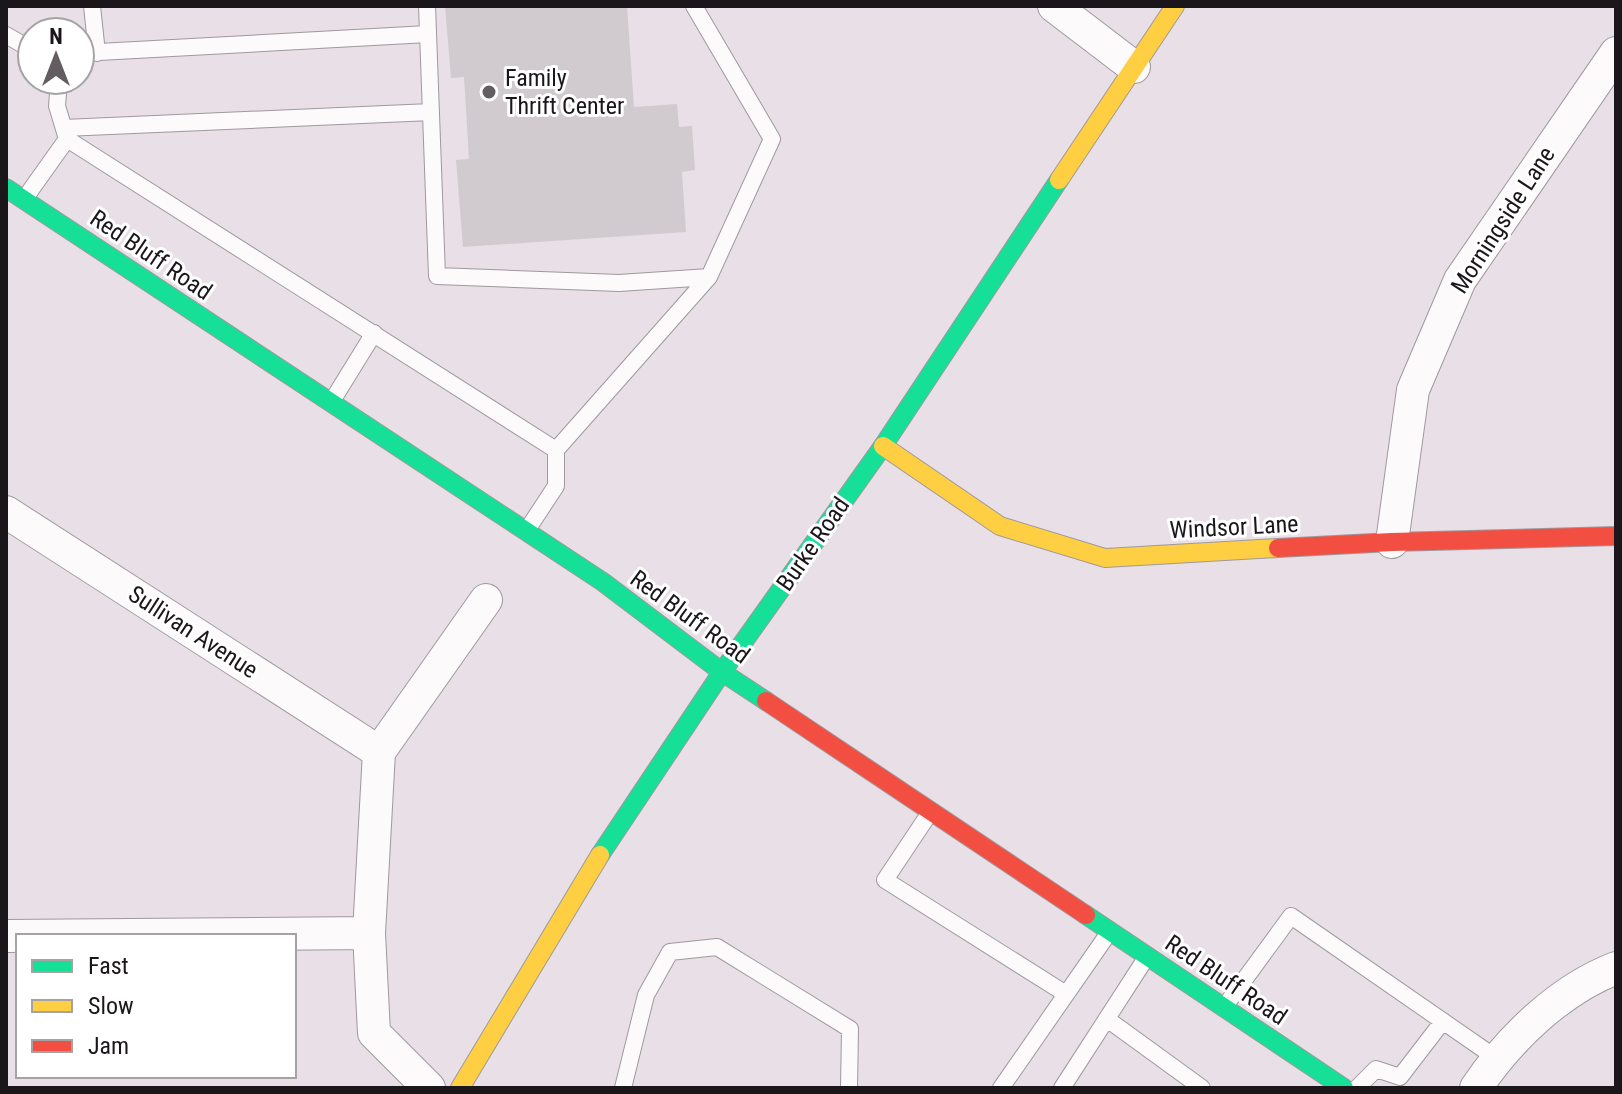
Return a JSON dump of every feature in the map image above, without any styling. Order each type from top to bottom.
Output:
[{"type":"main road","name":"Burke Road","points":[[460,1088],[584,879],[722,672],[883,446],[1175,6]]},
{"type":"main road","name":"Red Bluff Road","points":[[6,188],[603,582],[722,672],[1344,1088]]},
{"type":"main road","name":"Windsor Lane","points":[[883,446],[1000,526],[1105,558],[1392,542],[1616,536]]},
{"type":"street","points":[[1054,6],[1134,67]]},
{"type":"street","name":"Morningside Lane","points":[[1392,542],[1413,390],[1460,280],[1616,53]]},
{"type":"street","name":"Sullivan Avenue","points":[[6,512],[379,752]]},
{"type":"street","points":[[429,1088],[374,1033],[369,933],[379,752],[486,600]]},
{"type":"street","points":[[248,934],[369,933]]},
{"type":"street","points":[[1476,1088],[1496,1058],[1549,1008],[1616,968]]},
{"type":"lane","points":[[427,6],[437,276],[619,283],[709,277]]},
{"type":"lane","points":[[526,532],[556,486],[556,450],[709,277],[772,139],[694,6]]},
{"type":"lane","points":[[96,53],[428,34]]},
{"type":"lane","points":[[58,96],[57,106],[65,133],[556,450]]},
{"type":"lane","points":[[65,133],[431,112]]},
{"type":"lane","points":[[24,199],[65,133]]},
{"type":"lane","points":[[331,403],[374,333]]},
{"type":"lane","points":[[931,812],[885,880],[1066,994]]},
{"type":"lane","points":[[1224,1007],[1291,916],[1496,1058]]},
{"type":"lane","points":[[1001,1088],[1109,933]]},
{"type":"lane","points":[[623,1088],[646,995],[670,952],[717,947],[850,1029],[849,1088]]},
{"type":"lane","points":[[1062,1088],[1147,956]]},
{"type":"lane","points":[[1107,1019],[1202,1088]]},
{"type":"lane","points":[[1357,1088],[1376,1069],[1400,1077],[1443,1021]]},
{"type":"building","points":[[445,6],[627,6],[634,107],[677,104],[679,127],[692,126],[695,170],[682,172],[686,232],[463,247],[456,160],[469,159],[464,77],[451,78]]},
{"type":"traffic: fast","points":[[600,855],[722,672],[883,446],[1059,180]]},
{"type":"traffic: fast","points":[[6,188],[603,582],[722,672],[766,701]]},
{"type":"traffic: fast","points":[[1086,915],[1344,1088]]},
{"type":"traffic: slow","points":[[1059,180],[1175,6]]},
{"type":"traffic: slow","points":[[883,446],[1000,526],[1105,558],[1278,548]]},
{"type":"traffic: slow","points":[[460,1088],[600,855]]},
{"type":"traffic: jam","points":[[1278,548],[1616,536]]},
{"type":"traffic: jam","points":[[766,701],[1086,915]]},
{"type":"place","name":"Family Thrift Center","points":[[489,92]]}]
